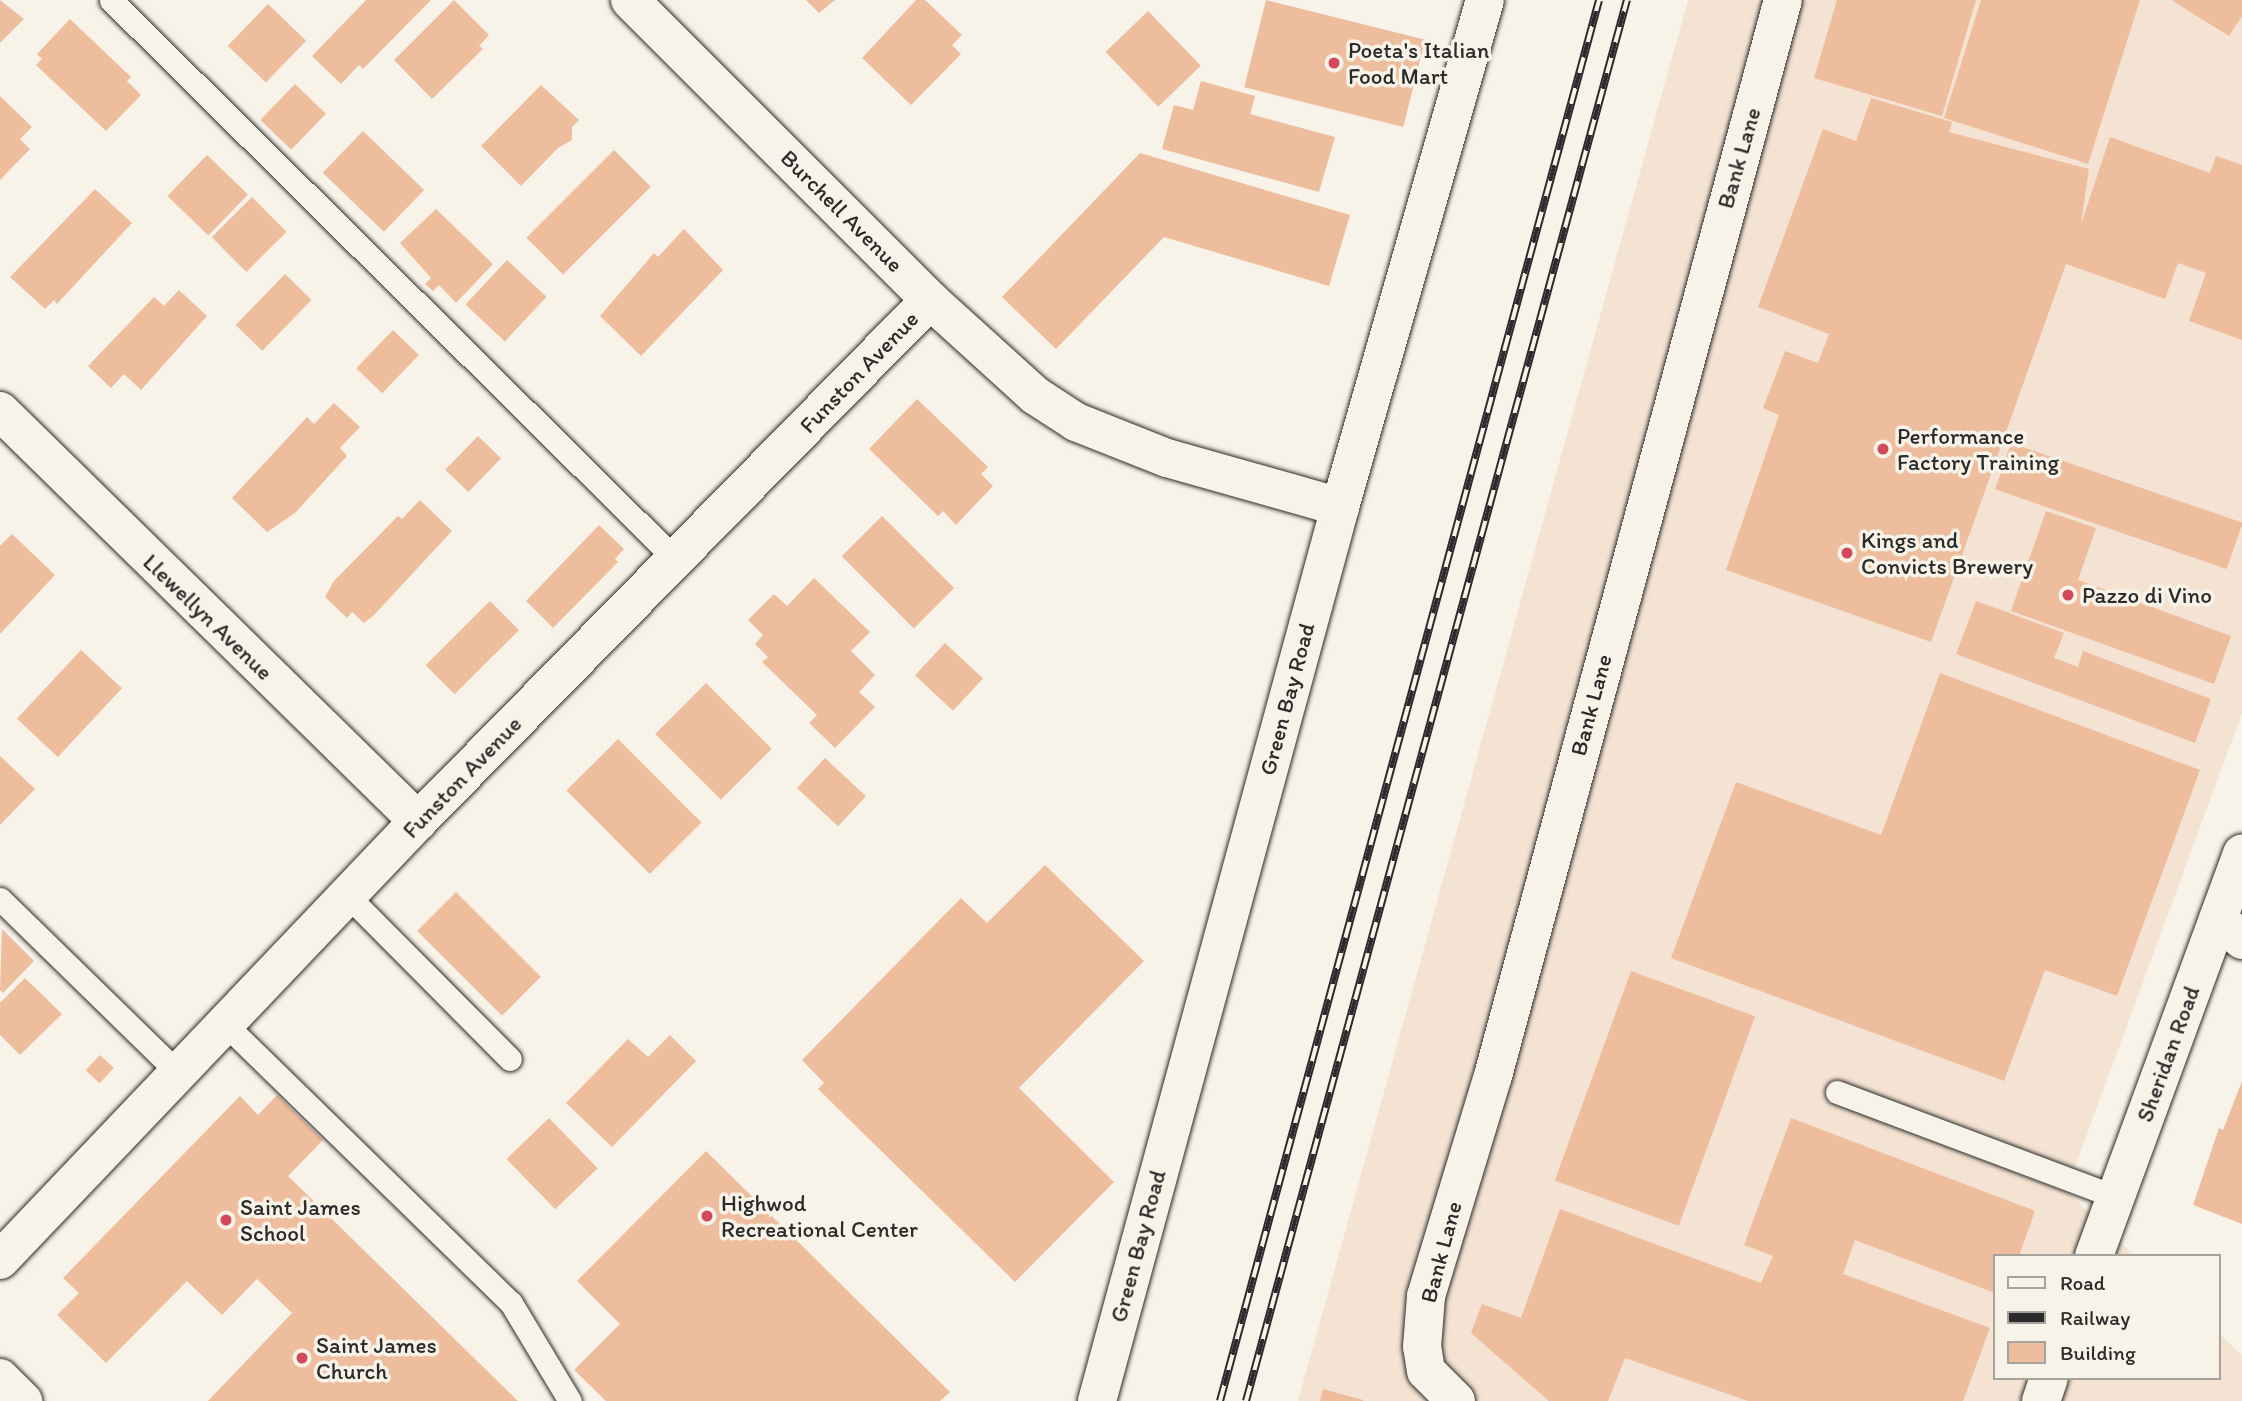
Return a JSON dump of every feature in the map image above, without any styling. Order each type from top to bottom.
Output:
[{"type":"street","name":"Burchell Avenue","points":[[629,0],[930,300],[1036,396],[1076,422],[1167,458],[1340,507]]},
{"type":"street","name":"Green Bay Road","points":[[1097,1401],[1340,507],[1485,0]]},
{"type":"street","name":"Bank Lane","points":[[1456,1401],[1426,1371],[1422,1347],[1426,1296],[1493,1076],[1783,0]]},
{"type":"street","name":"Funston Avenue","points":[[0,1260],[418,821],[930,300]]},
{"type":"street","name":"Llewellyn Avenue","points":[[0,411],[418,821]]},
{"type":"street","name":"Sheridan Road","points":[[2095,1254],[2116,1197],[2230,930],[2242,853]]},
{"type":"street","points":[[0,1378],[23,1401]]},
{"type":"street","points":[[2041,1401],[2048,1380]]},
{"type":"lane","points":[[111,0],[675,559]]},
{"type":"lane","points":[[347,895],[510,1059]]},
{"type":"lane","points":[[0,899],[178,1073]]},
{"type":"lane","points":[[225,1024],[511,1303],[570,1401]]},
{"type":"lane","points":[[1837,1093],[2116,1197]]},
{"type":"shaded area","points":[[1688,0],[2242,0],[2242,713],[2066,1191],[2133,1254],[1994,1254],[1994,1380],[2221,1380],[2221,1336],[2242,1355],[2242,1401],[1298,1401]]},
{"type":"building","points":[[0,0],[24,19],[0,43]]},
{"type":"building","points":[[366,0],[431,0],[363,69],[359,65],[341,84],[312,56]]},
{"type":"building","points":[[454,0],[489,35],[479,46],[483,49],[432,99],[394,60]]},
{"type":"building","points":[[806,0],[835,0],[819,13]]},
{"type":"building","points":[[916,0],[925,0],[962,35],[952,45],[961,54],[911,105],[862,58]]},
{"type":"building","name":"Poeta's Italian Food Mart","points":[[1266,0],[1425,40],[1403,127],[1244,87]]},
{"type":"building","points":[[1837,0],[1976,0],[1942,116],[1814,78]]},
{"type":"building","points":[[1981,0],[2140,0],[2088,164],[1944,118]]},
{"type":"building","points":[[2171,0],[2242,0],[2242,16],[2229,36]]},
{"type":"building","points":[[268,4],[306,41],[266,83],[228,46]]},
{"type":"building","points":[[1148,11],[1201,66],[1158,107],[1106,52]]},
{"type":"building","points":[[70,19],[131,77],[127,81],[141,95],[106,131],[36,65],[42,59],[37,54]]},
{"type":"building","points":[[1201,81],[1255,96],[1250,114],[1335,137],[1319,192],[1162,149],[1174,105],[1193,110]]},
{"type":"building","points":[[295,84],[326,114],[291,150],[260,120]]},
{"type":"building","points":[[541,85],[579,120],[572,127],[572,140],[558,148],[521,186],[481,146]]},
{"type":"building","points":[[0,96],[32,127],[20,139],[30,149],[0,180]]},
{"type":"building","points":[[1871,98],[1952,122],[1949,132],[2089,169],[2081,224],[2110,137],[2210,173],[2216,156],[2242,165],[2242,340],[2189,321],[2206,273],[2178,263],[2165,299],[2066,264],[1931,642],[1726,570],[1779,415],[1763,408],[1785,351],[1818,363],[1829,334],[1758,307],[1823,129],[1856,141]]},
{"type":"building","points":[[363,131],[424,190],[384,232],[323,173]]},
{"type":"building","points":[[614,150],[651,187],[563,274],[526,238]]},
{"type":"building","points":[[1140,153],[1350,215],[1329,286],[1164,237],[1056,349],[1002,297]]},
{"type":"building","points":[[207,155],[248,195],[208,236],[167,196]]},
{"type":"building","points":[[95,189],[132,223],[57,304],[54,300],[45,309],[10,277]]},
{"type":"building","points":[[252,197],[287,232],[246,272],[212,237]]},
{"type":"building","points":[[436,209],[493,264],[456,303],[439,285],[433,291],[425,284],[431,278],[400,243]]},
{"type":"building","points":[[684,229],[723,270],[641,356],[600,316],[654,253],[658,257]]},
{"type":"building","points":[[507,260],[546,297],[505,341],[465,305]]},
{"type":"building","points":[[285,274],[312,300],[262,351],[236,325]]},
{"type":"building","points":[[179,290],[207,316],[141,390],[124,374],[111,388],[88,366],[154,297],[164,306]]},
{"type":"building","points":[[393,330],[419,355],[382,393],[356,368]]},
{"type":"building","points":[[917,399],[988,467],[981,474],[993,486],[956,525],[943,511],[938,516],[869,449]]},
{"type":"building","points":[[334,403],[360,427],[340,448],[347,456],[295,513],[267,532],[232,498],[307,417],[314,424]]},
{"type":"building","points":[[478,436],[501,458],[468,492],[445,470]]},
{"type":"building","points":[[2011,443],[2242,523],[2227,569],[1995,489]]},
{"type":"building","points":[[420,500],[452,531],[374,615],[364,623],[352,612],[347,618],[325,597],[334,581],[398,516],[402,519]]},
{"type":"building","name":"Pazzo di Vino","points":[[2046,511],[2096,528],[2078,580],[2231,636],[2214,684],[2011,611]]},
{"type":"building","points":[[882,516],[954,588],[914,628],[842,556]]},
{"type":"building","points":[[599,525],[624,549],[615,559],[618,562],[553,628],[526,601]]},
{"type":"building","points":[[12,534],[55,575],[0,634],[0,546]]},
{"type":"building","points":[[814,578],[870,632],[851,651],[875,675],[859,692],[875,707],[835,748],[809,723],[817,715],[762,662],[768,657],[755,644],[763,635],[748,620],[774,594],[787,606]]},
{"type":"building","points":[[490,601],[519,630],[455,694],[426,665]]},
{"type":"building","points":[[1976,601],[2064,633],[2054,658],[2078,667],[2083,651],[2211,699],[2195,743],[1956,654]]},
{"type":"building","points":[[945,643],[983,678],[953,711],[915,675]]},
{"type":"building","points":[[81,650],[122,688],[58,757],[17,719]]},
{"type":"building","points":[[1940,673],[2200,770],[2117,996],[2045,970],[2004,1081],[1671,958],[1736,782],[1881,835]]},
{"type":"building","points":[[706,683],[772,749],[721,800],[655,734]]},
{"type":"building","points":[[618,739],[701,822],[650,874],[566,791]]},
{"type":"building","points":[[0,756],[35,789],[0,825]]},
{"type":"building","points":[[825,758],[866,796],[838,826],[797,788]]},
{"type":"building","points":[[1045,865],[1144,961],[1019,1088],[1114,1182],[1015,1282],[818,1089],[824,1083],[802,1060],[961,898],[987,923]]},
{"type":"building","points":[[456,892],[541,977],[502,1016],[417,931]]},
{"type":"building","points":[[2,929],[34,961],[3,993],[0,990]]},
{"type":"building","points":[[1631,971],[1755,1016],[1679,1226],[1555,1181]]},
{"type":"building","points":[[25,978],[62,1014],[20,1055],[0,1035],[0,1003]]},
{"type":"building","points":[[670,1035],[696,1061],[612,1147],[566,1103],[628,1039],[648,1057]]},
{"type":"building","points":[[100,1055],[114,1068],[100,1083],[86,1070]]},
{"type":"building","points":[[2242,1081],[2242,1224],[2193,1205],[2219,1128],[2223,1130]]},
{"type":"building","name":"Saint James School","points":[[277,1095],[323,1140],[288,1176],[518,1401],[208,1401],[292,1313],[257,1279],[222,1315],[187,1281],[106,1363],[57,1315],[79,1293],[63,1278],[240,1096],[258,1115]]},
{"type":"building","points":[[549,1118],[598,1168],[555,1209],[507,1159]]},
{"type":"building","points":[[1791,1118],[2035,1211],[2020,1254],[1994,1254],[1994,1293],[1855,1240],[1843,1274],[1990,1328],[1963,1401],[1748,1401],[1625,1358],[1608,1401],[1549,1401],[1471,1333],[1482,1304],[1521,1318],[1560,1209],[1761,1283],[1773,1256],[1744,1245]]},
{"type":"building","name":"Highwod Recreational Center","points":[[706,1151],[950,1392],[940,1401],[606,1401],[574,1370],[620,1324],[577,1281]]},
{"type":"building","points":[[1323,1389],[1363,1400],[1363,1401],[1320,1401]]},
{"type":"railway","points":[[1220,1401],[1599,0]]},
{"type":"railway","points":[[1246,1401],[1627,0]]},
{"type":"place","name":"Poeta's Italian Food Mart","points":[[1334,63]]},
{"type":"place","name":"Performance Factory Training","points":[[1883,449]]},
{"type":"place","name":"Kings and Convicts Brewery","points":[[1847,553]]},
{"type":"place","name":"Pazzo di Vino","points":[[2068,595]]},
{"type":"place","name":"Highwod Recreational Center","points":[[707,1216]]},
{"type":"place","name":"Saint James School","points":[[226,1220]]},
{"type":"place","name":"Saint James Church","points":[[302,1358]]}]
